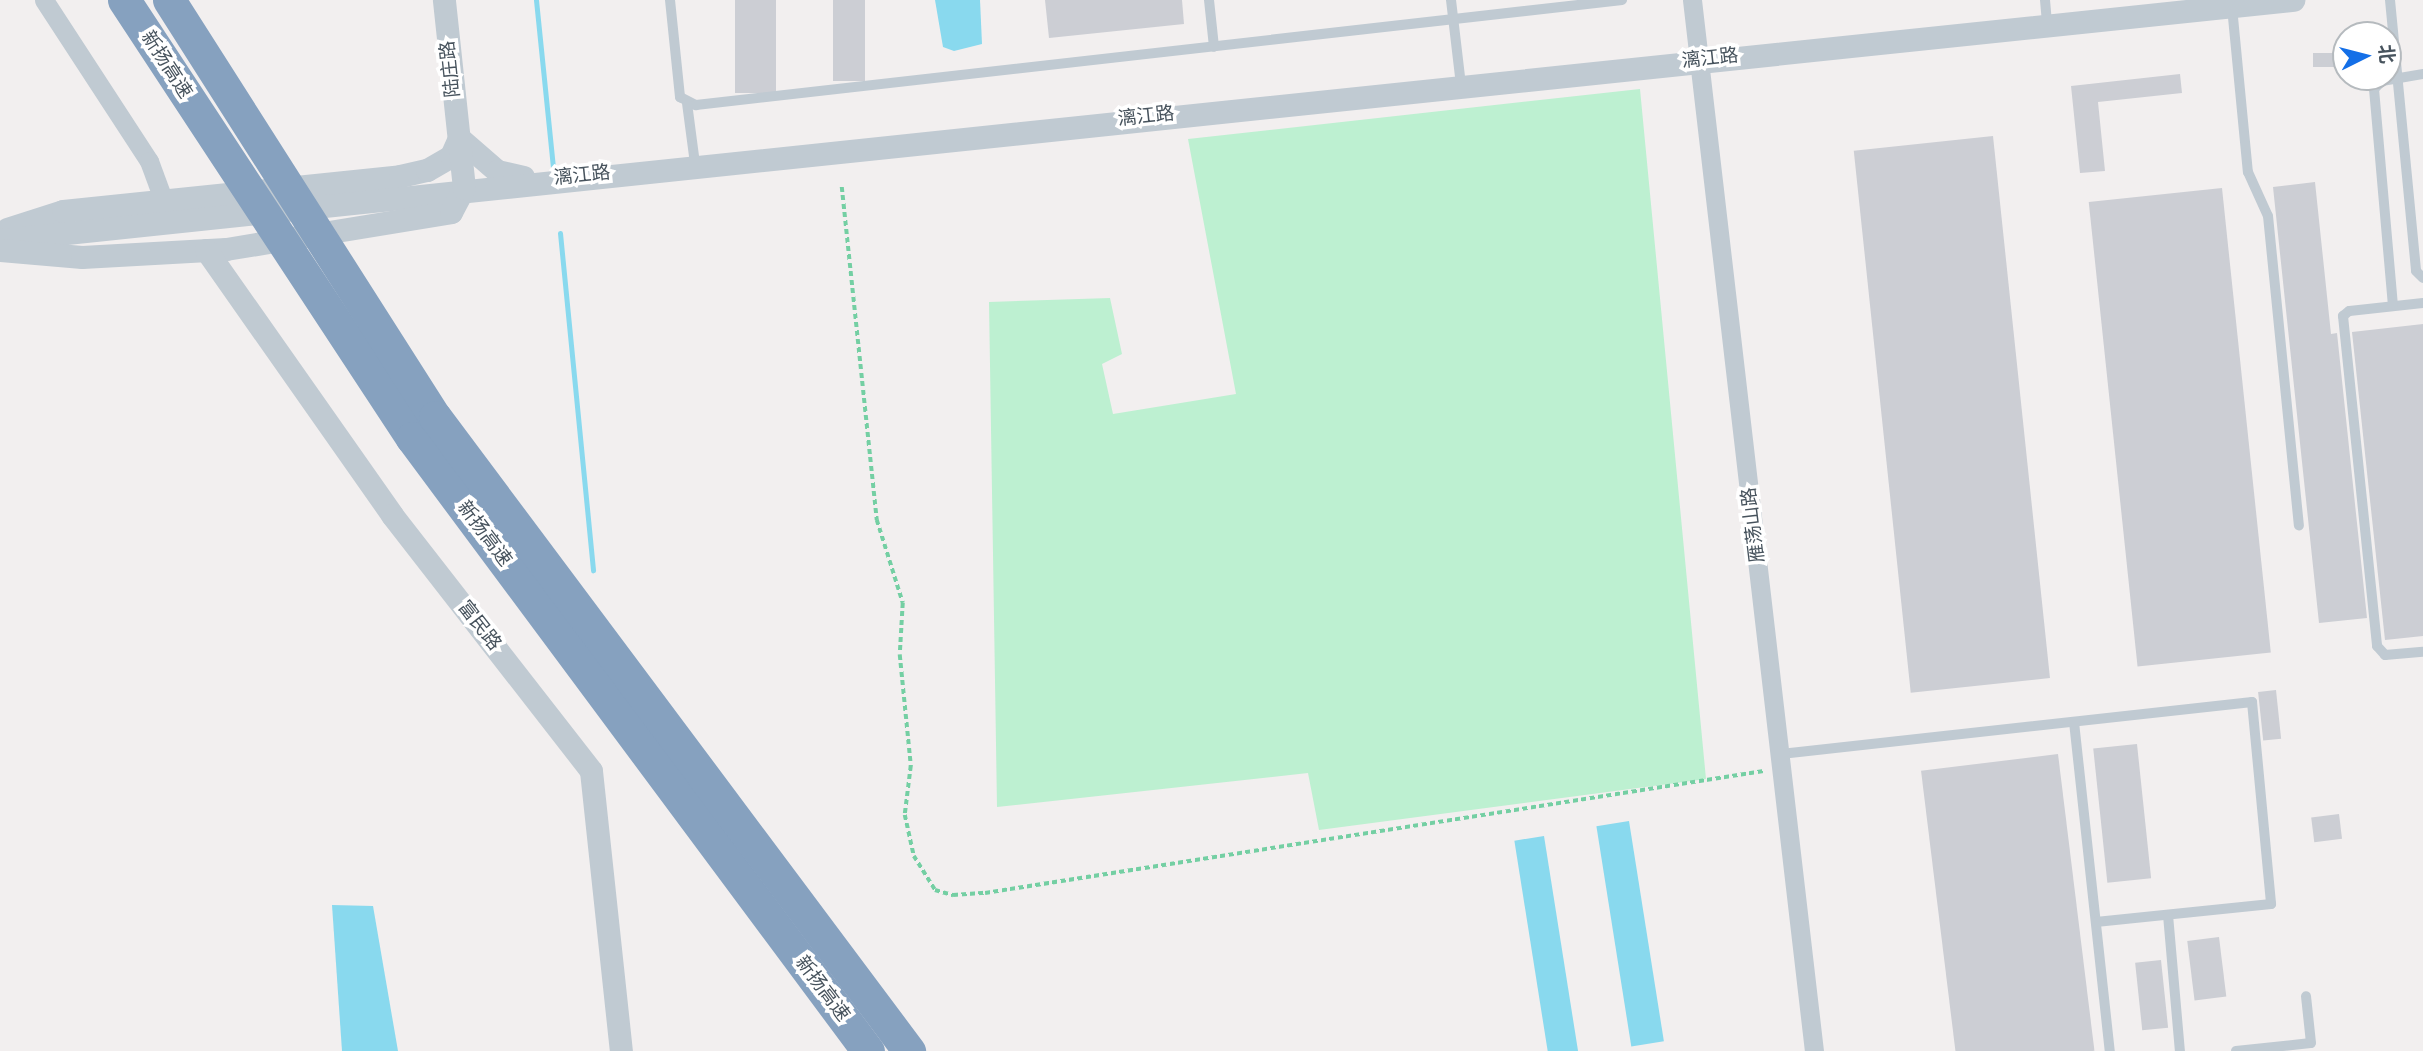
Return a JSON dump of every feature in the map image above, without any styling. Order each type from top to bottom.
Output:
[{"type":"highway","name":"新扬高速","points":[[124,0],[424,428],[868,1051]]},
{"type":"highway","name":"新扬高速","points":[[169,0],[424,428],[909,1051]]},
{"type":"street","points":[[44,0],[149,161],[163,199]]},
{"type":"street","name":"陆庄路","points":[[444,0],[464,188]]},
{"type":"street","name":"雁荡山路","points":[[1692,0],[1814,1051]]},
{"type":"street","name":"漓江路","points":[[0,240],[464,188],[2293,0]]},
{"type":"street","points":[[0,231],[63,211],[400,176],[428,170],[451,156],[459,138],[496,171],[536,181]]},
{"type":"street","points":[[0,250],[82,257],[206,250],[451,212],[464,188]]},
{"type":"street","name":"富民路","points":[[206,250],[392,515],[591,771],[621,1051]]},
{"type":"lane","points":[[670,0],[680,97],[687,103],[695,164]]},
{"type":"lane","points":[[1209,0],[1214,47]]},
{"type":"lane","points":[[1451,0],[1461,85]]},
{"type":"lane","points":[[687,103],[1622,0]]},
{"type":"lane","points":[[2045,0],[2048,25]]},
{"type":"lane","points":[[2390,0],[2392,21]]},
{"type":"lane","points":[[2232,6],[2248,172],[2268,216],[2299,525]]},
{"type":"lane","points":[[2402,76],[2423,74]]},
{"type":"lane","points":[[2374,91],[2372,104],[2393,306]]},
{"type":"lane","points":[[2398,91],[2416,271],[2423,278]]},
{"type":"lane","points":[[2423,303],[2343,316],[2377,646],[2385,655],[2423,652]]},
{"type":"lane","points":[[1782,761],[2074,722],[2252,702],[2271,904],[2096,922]]},
{"type":"lane","points":[[2074,722],[2110,1051]]},
{"type":"lane","points":[[2168,915],[2180,1051]]},
{"type":"lane","points":[[2236,1051],[2311,1043],[2306,996]]},
{"type":"path","points":[[842,187],[877,520],[903,603],[900,655],[911,766],[905,815],[914,856],[934,890],[953,895],[985,893],[1782,761]]},
{"type":"green space","points":[[1640,89],[1706,779],[1319,830],[1308,773],[997,807],[989,302],[1110,298],[1122,354],[1102,364],[1113,414],[1236,394],[1188,139]]},
{"type":"water","points":[[935,0],[980,0],[982,44],[954,51],[943,47]]},
{"type":"water","points":[[1629,821],[1664,1041],[1631,1046],[1596,826]]},
{"type":"water","points":[[1544,836],[1578,1051],[1548,1051],[1514,841]]},
{"type":"water","points":[[332,905],[373,906],[398,1051],[342,1051]]},
{"type":"building","points":[[735,0],[776,0],[776,93],[735,93]]},
{"type":"building","points":[[833,0],[865,0],[865,81],[833,81]]},
{"type":"building","points":[[1045,0],[1182,0],[1184,24],[1049,38]]},
{"type":"building","points":[[2313,53],[2332,53],[2332,67],[2313,67]]},
{"type":"building","points":[[2180,74],[2182,93],[2098,102],[2105,171],[2080,173],[2071,86]]},
{"type":"building","points":[[1993,136],[2050,678],[1911,693],[1854,151]]},
{"type":"building","points":[[2315,182],[2331,334],[2337,333],[2367,618],[2319,623],[2273,187]]},
{"type":"building","points":[[2222,188],[2271,652],[2138,666],[2089,202]]},
{"type":"building","points":[[2423,324],[2423,636],[2385,640],[2352,332]]},
{"type":"building","points":[[2276,690],[2281,739],[2263,741],[2258,692]]},
{"type":"building","points":[[2137,744],[2151,878],[2107,883],[2093,749]]},
{"type":"building","points":[[2058,754],[2094,1051],[1955,1051],[1921,771]]},
{"type":"building","points":[[2339,814],[2342,839],[2314,842],[2311,817]]},
{"type":"building","points":[[2219,937],[2226,997],[2195,1000],[2187,941]]},
{"type":"building","points":[[2161,960],[2168,1028],[2142,1030],[2135,963]]},
{"type":"waterway","points":[[536,0],[553,166]]},
{"type":"waterway","points":[[560,233],[593,570]]}]
